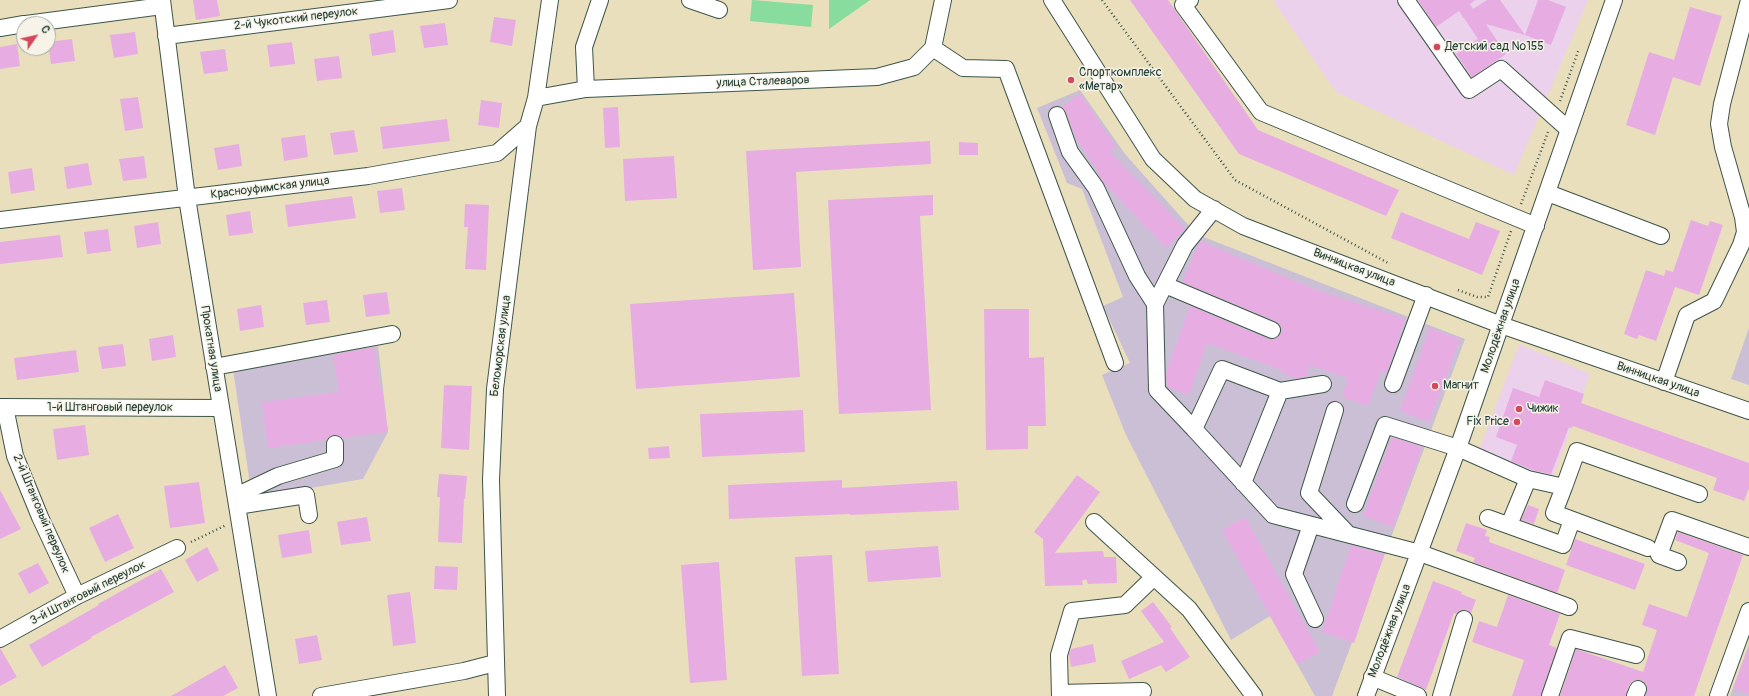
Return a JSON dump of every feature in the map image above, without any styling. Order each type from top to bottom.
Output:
[{"type":"street","name":"2-й Чукотский переулок","points":[[166,36],[449,0]]},
{"type":"street","name":"Беломорская улица","points":[[497,696],[491,480],[495,389],[528,126],[536,98],[550,0]]},
{"type":"street","points":[[586,89],[584,47],[600,0]]},
{"type":"street","points":[[690,0],[719,10]]},
{"type":"street","points":[[944,0],[933,48],[963,68],[1006,69],[1115,363]]},
{"type":"street","name":"Винницкая улица","points":[[1052,0],[1153,160],[1195,199],[1243,226],[1501,325],[1749,411]]},
{"type":"street","points":[[1190,0],[1183,5],[1261,112],[1536,226]]},
{"type":"street","points":[[1406,0],[1469,90],[1501,69],[1569,130]]},
{"type":"street","name":"Молодёжная улица","points":[[1366,696],[1458,448],[1614,0]]},
{"type":"street","points":[[1664,382],[1687,315],[1714,301],[1741,245],[1745,232],[1743,217],[1723,147],[1719,124],[1722,104],[1749,0]]},
{"type":"street","name":"Прокатная улица","points":[[162,3],[188,198],[268,696]]},
{"type":"street","points":[[56,19],[162,3]]},
{"type":"street","points":[[0,28],[16,25]]},
{"type":"street","name":"улица Сталеваров","points":[[536,98],[586,89],[877,77],[914,67],[933,48]]},
{"type":"street","points":[[1057,115],[1070,152],[1096,188],[1137,276],[1155,304]]},
{"type":"street","name":"Красноуфимская улица","points":[[0,220],[368,176],[497,153],[528,126]]},
{"type":"street","points":[[1548,193],[1661,236]]},
{"type":"street","points":[[1214,209],[1185,245],[1155,304],[1157,390],[1272,514],[1420,553],[1569,607]]},
{"type":"street","points":[[1165,285],[1272,330]]},
{"type":"street","points":[[1393,384],[1426,295]]},
{"type":"street","points":[[214,367],[392,334]]},
{"type":"street","points":[[1194,430],[1222,369],[1280,391],[1323,384]]},
{"type":"street","points":[[1243,483],[1280,391]]},
{"type":"street","name":"1-й Штанговый переулок","points":[[2,407],[221,408]]},
{"type":"street","name":"2-й Штанговый переулок","points":[[2,407],[15,456],[40,517],[77,596]]},
{"type":"street","points":[[1335,410],[1309,493],[1348,534]]},
{"type":"street","points":[[1355,504],[1385,425],[1458,448],[1528,478],[1564,487]]},
{"type":"street","points":[[237,507],[278,476],[335,459],[335,444]]},
{"type":"street","points":[[1648,548],[1554,513],[1577,451],[1699,494]]},
{"type":"street","points":[[1509,525],[1528,478]]},
{"type":"street","points":[[237,507],[306,495],[309,515]]},
{"type":"street","points":[[1488,518],[1563,545],[1572,520]]},
{"type":"street","points":[[1678,562],[1659,555],[1672,520],[1749,547]]},
{"type":"street","points":[[1094,522],[1189,609],[1254,696]]},
{"type":"street","points":[[1311,525],[1294,574],[1315,619]]},
{"type":"street","name":"3-й Штанговый переулок","points":[[0,639],[77,596],[178,548]]},
{"type":"street","points":[[1143,691],[1060,695],[1059,655],[1072,611],[1125,606],[1154,577]]},
{"type":"street","points":[[1718,696],[1749,611]]},
{"type":"street","points":[[1441,696],[1464,619]]},
{"type":"street","points":[[1550,696],[1570,638],[1636,655]]},
{"type":"street","points":[[321,696],[464,671],[495,663]]},
{"type":"street","points":[[1372,677],[1418,696]]},
{"type":"path","points":[[1102,0],[1235,180]]},
{"type":"path","points":[[178,548],[237,507]]},
{"type":"shaded area","name":"Детский сад №155","points":[[1276,0],[1588,0],[1514,175],[1336,92],[1274,2]]},
{"type":"shaded area","points":[[1080,90],[1125,154],[1190,227],[1201,236],[1465,339],[1332,696],[1315,696],[1270,616],[1231,640],[1126,435],[1102,375],[1130,363],[1103,306],[1123,297],[1082,189],[1067,183],[1037,108]]},
{"type":"shaded area","points":[[1749,328],[1749,385],[1731,379]]},
{"type":"shaded area","points":[[1519,344],[1590,374],[1552,480],[1478,453]]},
{"type":"shaded area","points":[[378,346],[388,432],[363,479],[252,498],[233,369]]},
{"type":"shaded area","points":[[1749,644],[1749,696],[1730,696],[1744,658]]},
{"type":"green space","points":[[752,0],[813,5],[811,27],[750,21]]},
{"type":"green space","points":[[829,0],[870,0],[829,29]]},
{"type":"building","points":[[193,0],[217,0],[220,16],[196,20]]},
{"type":"building","points":[[1130,0],[1168,0],[1258,130],[1399,190],[1386,216],[1239,154]]},
{"type":"building","points":[[1418,0],[1475,0],[1470,4],[1473,9],[1487,0],[1500,0],[1525,35],[1486,24],[1506,54],[1472,77],[1456,54],[1478,39],[1464,18],[1461,18],[1463,17],[1459,11],[1436,27]]},
{"type":"building","points":[[1538,0],[1548,0],[1566,7],[1551,45],[1525,35]]},
{"type":"building","points":[[1690,7],[1722,16],[1700,86],[1673,77],[1655,135],[1626,125],[1649,52],[1674,60]]},
{"type":"building","points":[[494,17],[516,20],[512,46],[490,42]]},
{"type":"building","points":[[445,23],[448,45],[424,48],[420,26]]},
{"type":"building","points":[[393,30],[396,52],[372,56],[369,34]]},
{"type":"building","points":[[135,32],[138,54],[114,58],[110,35]]},
{"type":"building","points":[[72,39],[75,61],[51,64],[50,56],[56,56],[56,41]]},
{"type":"building","points":[[292,42],[295,64],[270,67],[267,45]]},
{"type":"building","points":[[16,44],[16,56],[19,56],[20,66],[0,69],[0,47]]},
{"type":"building","points":[[225,49],[228,71],[204,74],[200,52]]},
{"type":"building","points":[[339,56],[342,78],[317,81],[314,59]]},
{"type":"building","points":[[1080,94],[1116,147],[1110,152],[1185,229],[1166,248],[1105,184],[1076,139],[1066,112],[1062,107]]},
{"type":"building","points":[[138,97],[143,128],[125,131],[120,99]]},
{"type":"building","points":[[481,100],[502,103],[499,128],[478,125]]},
{"type":"building","points":[[618,107],[620,147],[605,148],[603,108]]},
{"type":"building","points":[[447,119],[450,141],[383,149],[380,127]]},
{"type":"building","points":[[354,130],[358,152],[334,155],[330,133]]},
{"type":"building","points":[[305,135],[308,157],[284,161],[281,138]]},
{"type":"building","points":[[930,141],[931,164],[796,172],[801,267],[753,270],[746,151]]},
{"type":"building","points":[[959,142],[978,143],[978,155],[959,155]]},
{"type":"building","points":[[239,144],[242,166],[218,170],[214,148]]},
{"type":"building","points":[[144,156],[147,178],[123,181],[119,159]]},
{"type":"building","points":[[674,156],[677,198],[625,201],[623,159]]},
{"type":"building","points":[[88,163],[92,185],[67,189],[64,167]]},
{"type":"building","points":[[32,168],[35,190],[11,194],[8,172]]},
{"type":"building","points":[[402,188],[405,210],[380,213],[377,191]]},
{"type":"building","points":[[933,195],[933,215],[920,216],[931,410],[839,414],[828,200]]},
{"type":"building","points":[[352,196],[356,218],[288,227],[285,205]]},
{"type":"building","points":[[465,204],[489,205],[486,270],[465,269],[468,227],[464,227]]},
{"type":"building","points":[[250,211],[253,233],[229,236],[226,215]]},
{"type":"building","points":[[1401,212],[1469,239],[1476,222],[1500,231],[1482,275],[1391,238]]},
{"type":"building","points":[[1691,220],[1708,226],[1710,221],[1723,225],[1699,295],[1675,287],[1656,341],[1639,335],[1637,339],[1624,334],[1646,270],[1664,276],[1666,270],[1673,272]]},
{"type":"building","points":[[158,222],[161,244],[137,248],[134,226]]},
{"type":"building","points":[[108,229],[111,251],[87,254],[84,232]]},
{"type":"building","points":[[60,235],[63,257],[0,264],[0,242]]},
{"type":"building","points":[[1200,241],[1319,291],[1405,319],[1387,373],[1381,371],[1368,406],[1342,397],[1348,378],[1310,365],[1305,377],[1297,379],[1281,372],[1282,370],[1207,343],[1189,395],[1167,387],[1166,373],[1190,306],[1268,339],[1277,338],[1281,333],[1280,325],[1276,321],[1182,282]]},
{"type":"building","points":[[387,292],[390,314],[366,317],[363,295]]},
{"type":"building","points":[[794,293],[800,377],[636,389],[630,304]]},
{"type":"building","points":[[327,300],[330,322],[306,325],[303,303]]},
{"type":"building","points":[[261,305],[264,327],[240,331],[237,309]]},
{"type":"building","points":[[984,309],[1029,309],[1029,358],[1044,357],[1046,426],[1028,426],[1028,449],[986,450]]},
{"type":"building","points":[[1430,328],[1460,339],[1429,422],[1400,411]]},
{"type":"building","points":[[173,335],[176,357],[152,361],[149,339]]},
{"type":"building","points":[[123,344],[126,366],[102,369],[98,347]]},
{"type":"building","points":[[374,347],[380,387],[382,386],[388,432],[342,438],[335,435],[330,436],[326,440],[268,448],[262,402],[339,392],[333,355]]},
{"type":"building","points":[[76,350],[79,372],[17,380],[14,358]]},
{"type":"building","points":[[1545,380],[1584,394],[1581,403],[1749,463],[1749,488],[1744,501],[1713,490],[1717,478],[1573,426],[1572,428],[1569,427],[1551,474],[1535,471],[1511,461],[1517,445],[1496,437],[1513,388],[1539,397]]},
{"type":"building","points":[[444,385],[472,386],[469,450],[441,448]]},
{"type":"building","points":[[803,410],[805,452],[702,457],[700,414]]},
{"type":"building","points":[[85,425],[89,455],[57,460],[53,429]]},
{"type":"building","points":[[1392,437],[1422,447],[1393,527],[1363,516]]},
{"type":"building","points":[[669,446],[670,458],[649,459],[648,448]]},
{"type":"building","points":[[439,474],[467,476],[464,499],[462,543],[438,542],[440,497],[437,497]]},
{"type":"building","points":[[1077,475],[1100,492],[1055,553],[1103,551],[1104,557],[1116,557],[1117,583],[1088,584],[1086,579],[1082,581],[1083,585],[1045,586],[1043,539],[1034,532]]},
{"type":"building","points":[[842,480],[842,488],[957,481],[959,510],[729,519],[728,485]]},
{"type":"building","points":[[199,482],[205,523],[170,528],[164,486]]},
{"type":"building","points":[[0,490],[21,529],[0,539]]},
{"type":"building","points":[[1528,505],[1539,509],[1534,524],[1521,520]]},
{"type":"building","points":[[118,514],[134,548],[105,562],[89,528]]},
{"type":"building","points":[[367,517],[371,541],[341,545],[337,522]]},
{"type":"building","points":[[1245,517],[1320,652],[1297,664],[1222,530]]},
{"type":"building","points":[[1466,523],[1487,530],[1485,536],[1490,537],[1489,542],[1565,570],[1557,593],[1473,562],[1475,558],[1456,551]]},
{"type":"building","points":[[309,530],[312,553],[282,558],[278,535]]},
{"type":"building","points":[[1678,532],[1743,555],[1694,696],[1645,696],[1647,688],[1646,684],[1642,680],[1637,680],[1633,681],[1629,685],[1626,696],[1560,696],[1576,649],[1643,672],[1657,630],[1642,625],[1649,604],[1687,617],[1709,553],[1675,540]]},
{"type":"building","points":[[1575,539],[1645,564],[1635,590],[1566,565]]},
{"type":"building","points":[[1351,545],[1384,555],[1354,643],[1322,632]]},
{"type":"building","points":[[938,546],[941,577],[868,582],[865,551]]},
{"type":"building","points":[[207,547],[219,570],[197,582],[185,560]]},
{"type":"building","points":[[832,555],[839,674],[802,676],[795,557]]},
{"type":"building","points":[[719,562],[727,680],[690,683],[681,565]]},
{"type":"building","points":[[38,563],[49,583],[29,594],[18,573]]},
{"type":"building","points":[[435,566],[458,567],[457,590],[434,589]]},
{"type":"building","points":[[161,569],[174,592],[91,637],[92,638],[42,667],[29,645]]},
{"type":"building","points":[[1433,581],[1462,592],[1461,594],[1476,600],[1471,613],[1466,610],[1461,610],[1456,614],[1454,613],[1426,690],[1397,677]]},
{"type":"building","points":[[410,592],[416,643],[393,646],[387,595]]},
{"type":"building","points":[[1508,595],[1560,614],[1549,645],[1557,648],[1541,696],[1512,696],[1524,660],[1472,642],[1479,621],[1497,627]]},
{"type":"building","points":[[1153,602],[1172,627],[1170,628],[1190,657],[1166,672],[1161,665],[1129,679],[1121,661],[1164,642],[1141,611]]},
{"type":"building","points":[[317,635],[322,660],[299,664],[295,639]]},
{"type":"building","points":[[1093,644],[1096,662],[1071,667],[1069,654],[1071,649]]},
{"type":"building","points":[[0,648],[17,677],[0,686]]},
{"type":"building","points":[[1749,648],[1749,694],[1733,688]]},
{"type":"building","points":[[225,665],[238,688],[223,696],[171,696]]},
{"type":"place","name":"Детский сад №155","points":[[1437,47]]},
{"type":"place","name":"Спорткомплекс «Метар»","points":[[1071,80]]},
{"type":"place","name":"Магнит","points":[[1435,386]]},
{"type":"place","name":"Чижик","points":[[1519,409]]},
{"type":"place","name":"Fix Price","points":[[1517,422]]}]
